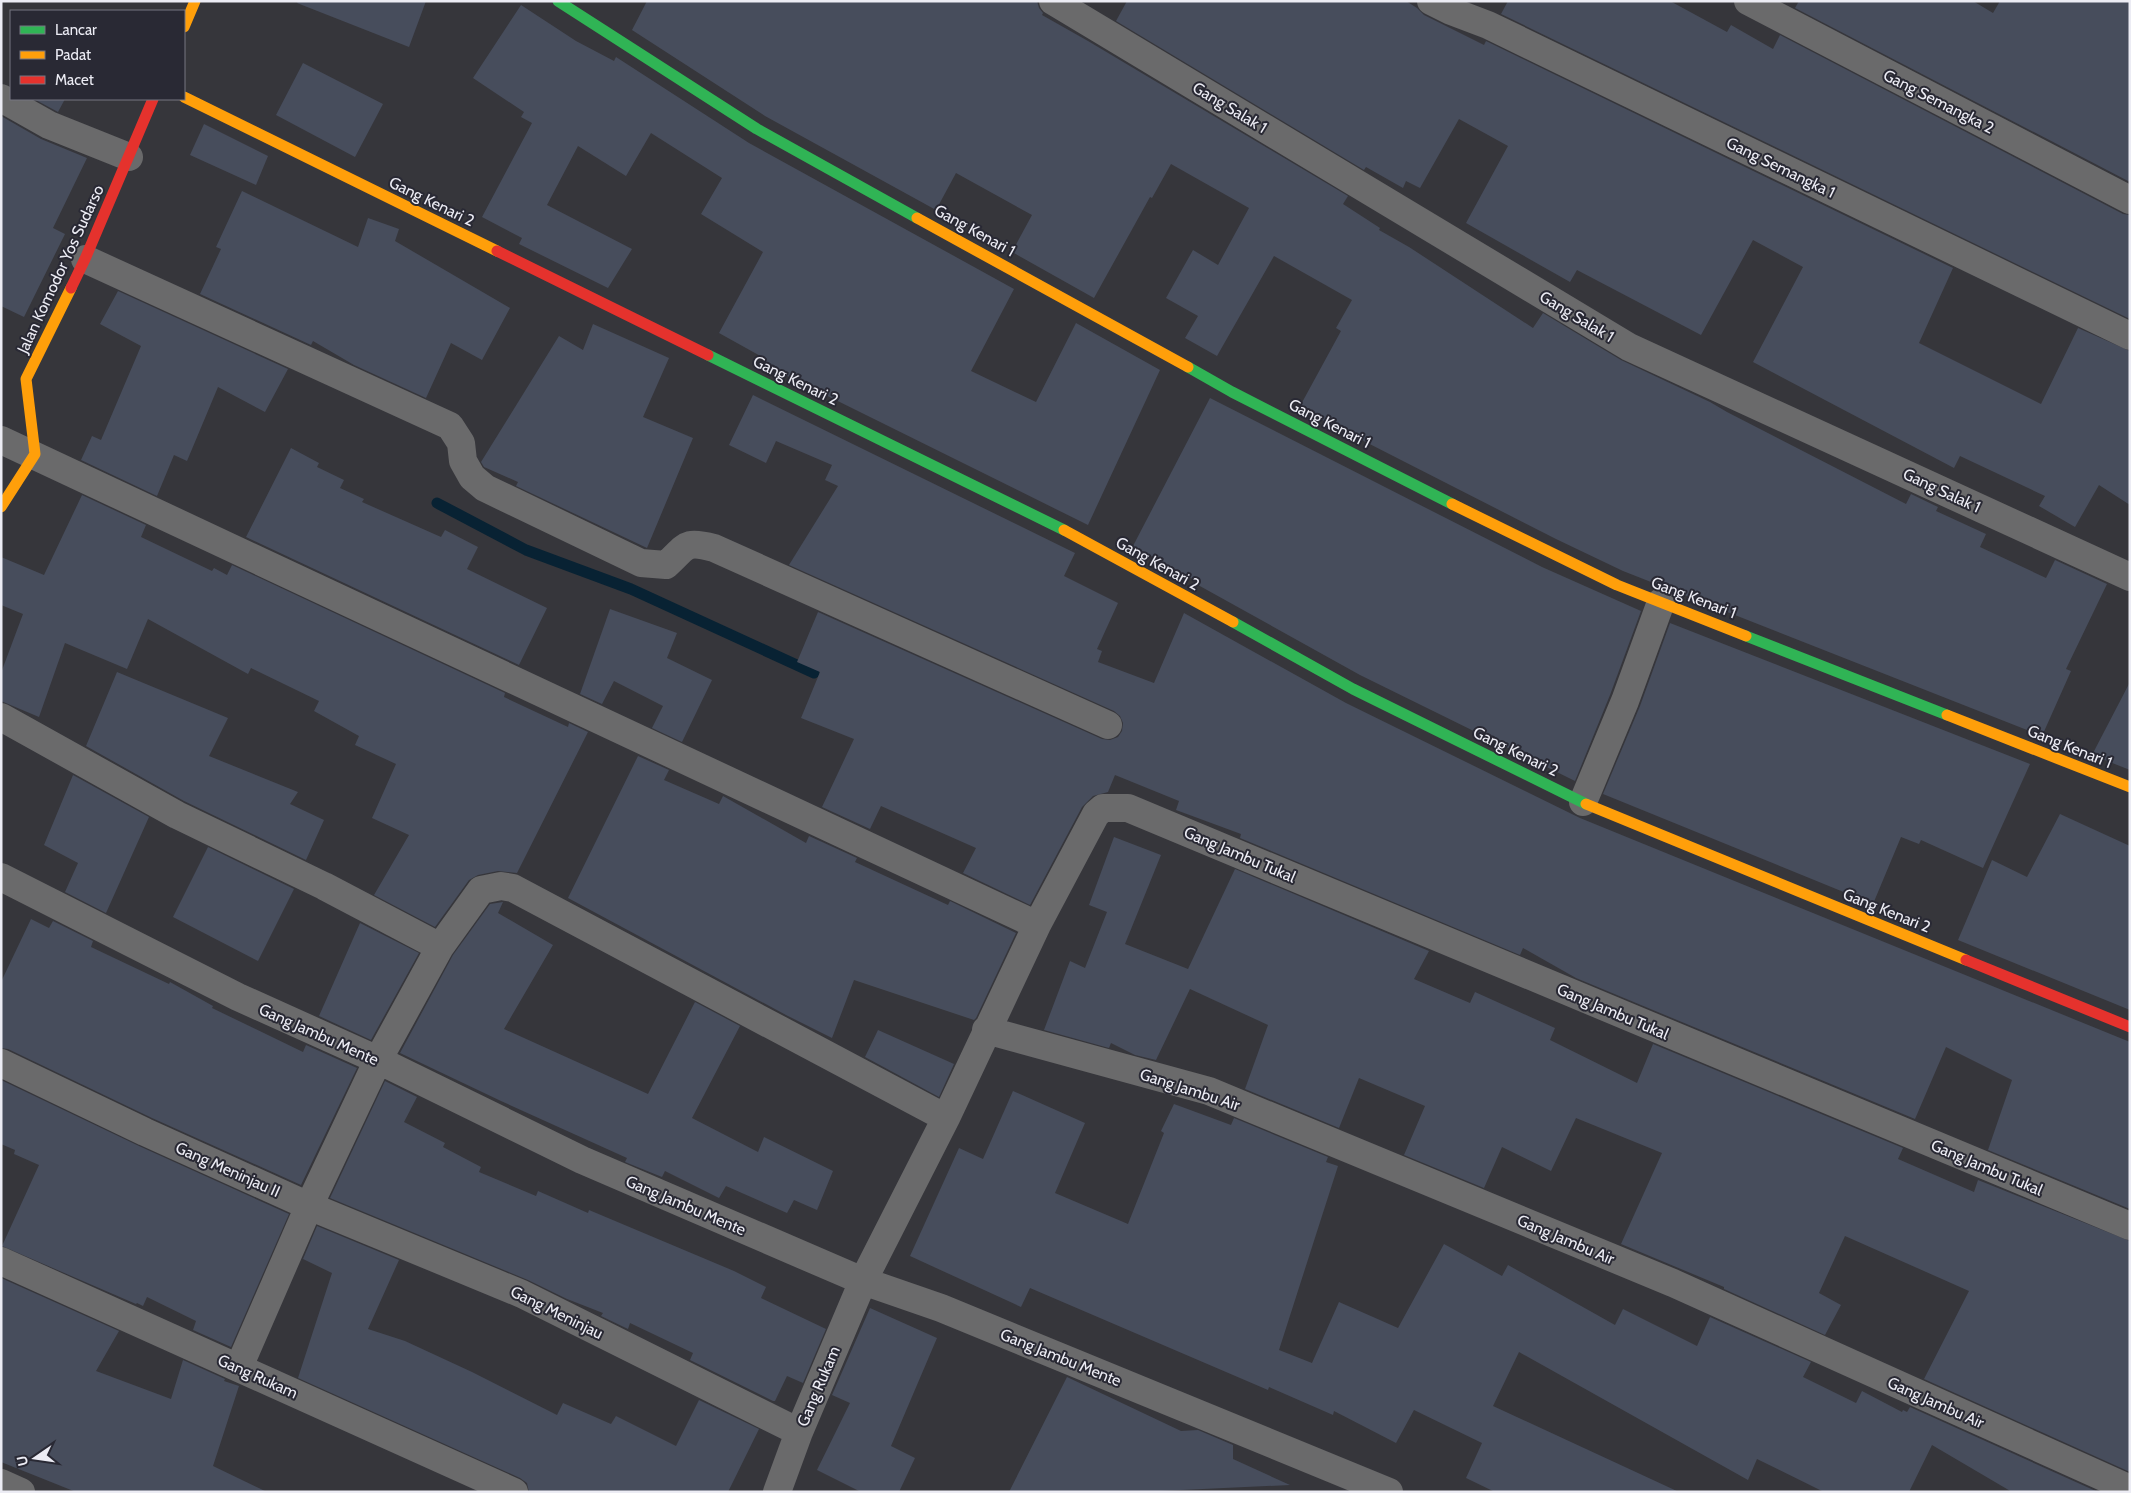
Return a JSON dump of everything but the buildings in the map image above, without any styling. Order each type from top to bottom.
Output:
[{"type":"street","points":[[185,26],[195,1]]},
{"type":"street","name":"Gang Kenari 1","points":[[558,1],[757,129],[1223,387],[1549,553],[1616,585],[2130,787]]},
{"type":"street","name":"Gang Salak 1","points":[[1053,1],[1629,347],[2130,577]]},
{"type":"street","name":"Gang Semangka 1","points":[[1431,1],[1497,30],[2130,336]]},
{"type":"street","name":"Gang Semangka 2","points":[[1748,1],[2130,200]]},
{"type":"street","name":"Gang Kenari 2","points":[[185,97],[1092,544],[1353,689],[1583,802],[2130,1027]]},
{"type":"street","points":[[1,98],[49,125],[129,157]]},
{"type":"street","name":"Jalan Komodor Yos Sudarso","points":[[36,454],[26,379],[85,259],[153,100]]},
{"type":"street","points":[[85,259],[450,426],[461,442],[463,461],[472,476],[484,488],[641,562],[666,565],[687,545],[695,543],[714,548],[1108,725]]},
{"type":"street","points":[[1,440],[36,454],[1037,925]]},
{"type":"street","points":[[1,507],[36,454]]},
{"type":"street","points":[[1583,802],[1625,701],[1661,602]]},
{"type":"street","points":[[1,717],[177,815],[324,886],[440,947]]},
{"type":"street","name":"Gang Jambu Tukal","points":[[1096,814],[1103,808],[1128,808],[2130,1226]]},
{"type":"street","name":"Gang Rukam","points":[[777,1492],[798,1432],[863,1281],[946,1118],[1037,925],[1096,814]]},
{"type":"street","name":"Gang Jambu Mente","points":[[1,877],[238,997],[378,1060],[582,1160],[863,1281],[940,1308],[1389,1492]]},
{"type":"street","points":[[238,1367],[309,1206],[378,1060],[440,947],[481,890],[501,886],[513,888],[946,1118]]},
{"type":"street","name":"Gang Jambu Air","points":[[986,1030],[1209,1091],[1673,1283],[2130,1489]]},
{"type":"street","name":"Gang Meninjau II","points":[[1,1063],[145,1132],[309,1206]]},
{"type":"street","name":"Gang Meninjau","points":[[309,1206],[522,1294],[798,1432]]},
{"type":"street","name":"Gang Rukam","points":[[1,1260],[514,1492]]},
{"type":"street","points":[[1,1483],[21,1492]]},
{"type":"waterway","points":[[437,503],[526,550],[631,589],[814,673]]},
{"type":"traffic: fast","points":[[558,1],[757,129],[917,218]]},
{"type":"traffic: fast","points":[[708,355],[1064,530]]},
{"type":"traffic: fast","points":[[1188,367],[1232,392],[1452,504]]},
{"type":"traffic: fast","points":[[1233,622],[1353,689],[1586,804]]},
{"type":"traffic: fast","points":[[1746,636],[1947,715]]},
{"type":"traffic: slow","points":[[185,25],[195,1]]},
{"type":"traffic: slow","points":[[185,97],[497,251]]},
{"type":"traffic: slow","points":[[917,218],[1188,367]]},
{"type":"traffic: slow","points":[[1,507],[35,454],[26,379],[71,288]]},
{"type":"traffic: slow","points":[[1452,504],[1617,585],[1746,636]]},
{"type":"traffic: slow","points":[[1064,530],[1233,622]]},
{"type":"traffic: slow","points":[[1947,715],[2130,787]]},
{"type":"traffic: slow","points":[[1586,804],[1966,960]]},
{"type":"traffic: jam","points":[[71,288],[153,100]]},
{"type":"traffic: jam","points":[[497,251],[708,355]]},
{"type":"traffic: jam","points":[[1966,960],[2130,1027]]}]
